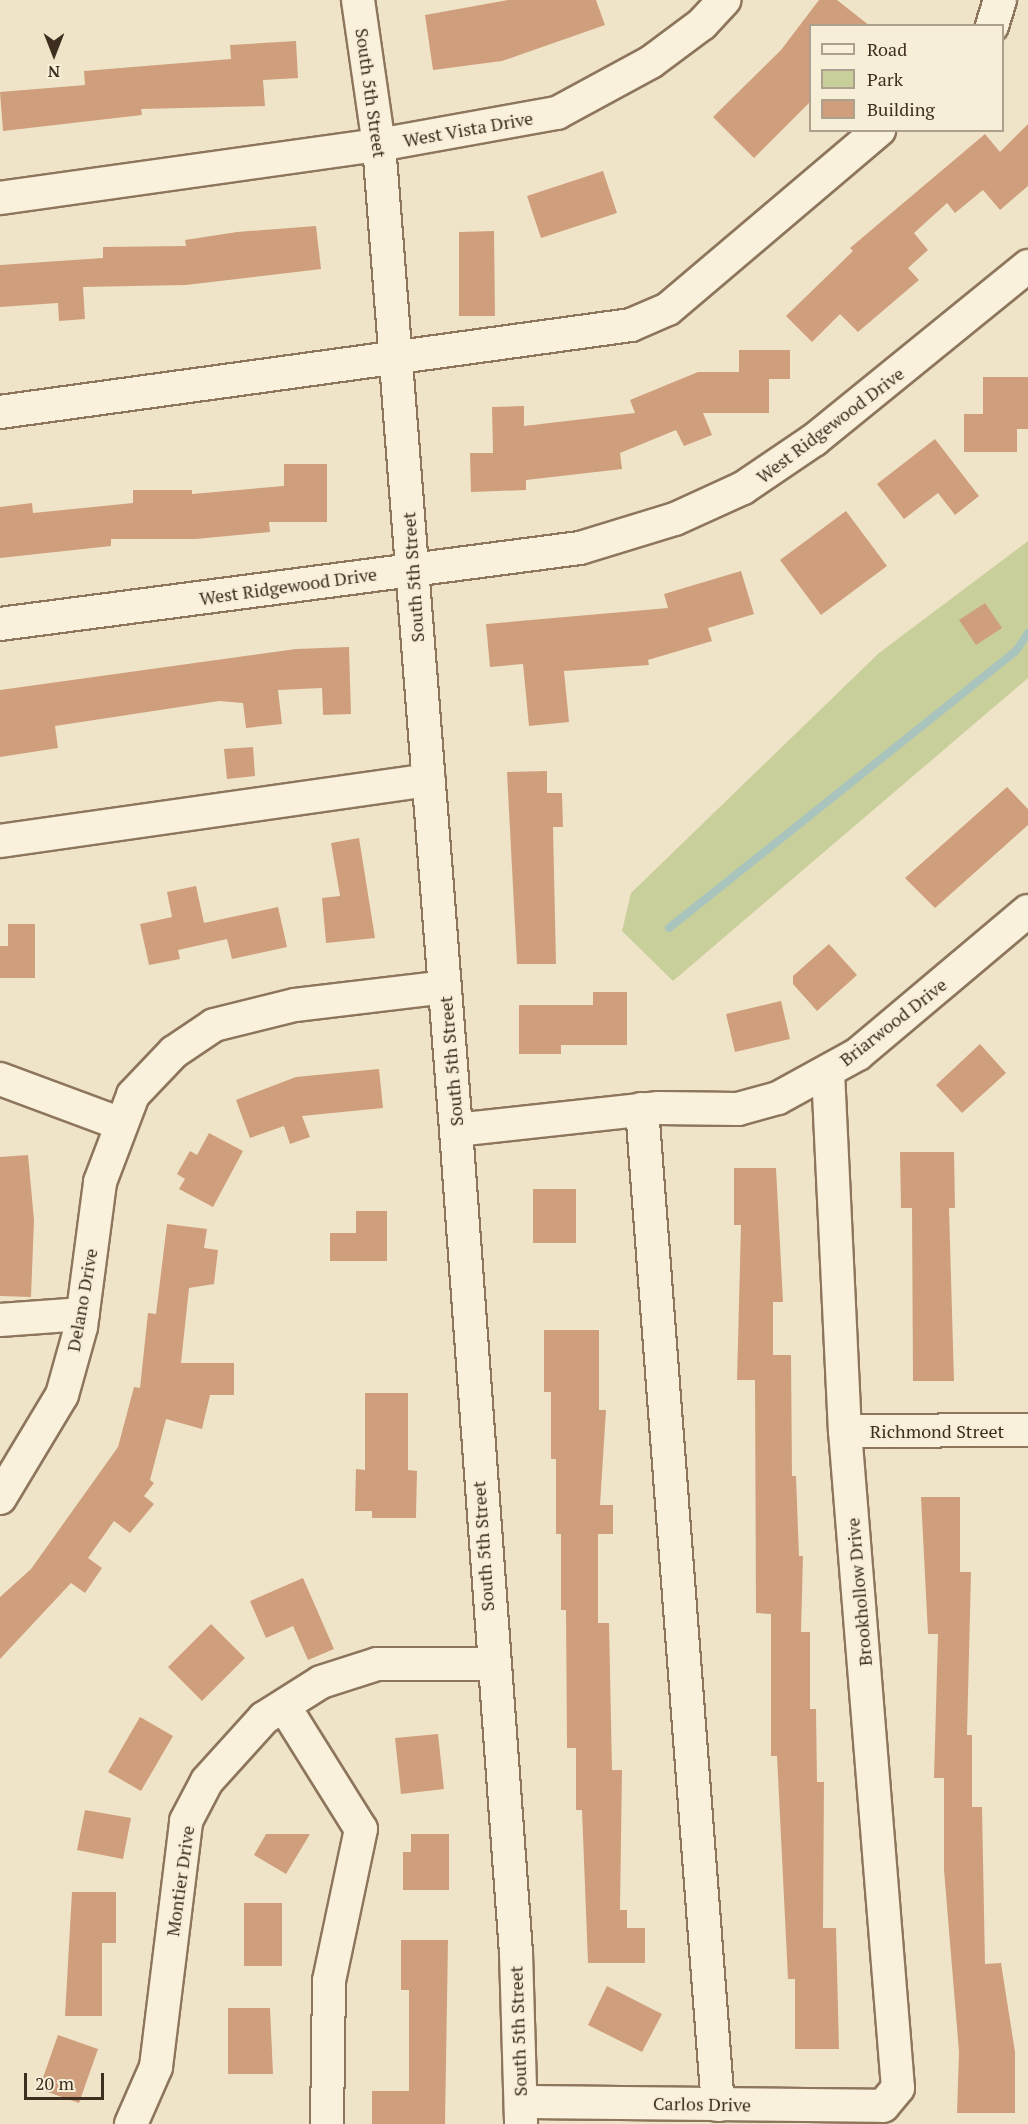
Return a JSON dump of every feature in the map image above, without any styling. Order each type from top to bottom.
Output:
[{"type":"street","name":"South 5th Street","points":[[358,0],[379,145],[445,987],[491,1664],[516,1953],[521,2113]]},
{"type":"street","name":"West Vista Drive","points":[[0,198],[379,145],[557,113],[651,62],[702,24],[724,0]]},
{"type":"street","points":[[993,24],[1000,0]]},
{"type":"street","points":[[0,412],[396,359],[651,318],[697,286],[877,132]]},
{"type":"street","name":"West Ridgewood Drive","points":[[0,624],[580,548],[675,519],[743,488],[814,440],[1028,266]]},
{"type":"street","points":[[0,841],[429,780]]},
{"type":"street","name":"Briarwood Drive","points":[[456,1130],[642,1109],[738,1109],[778,1098],[858,1054],[1028,911]]},
{"type":"street","name":"Delano Drive","points":[[0,1498],[62,1395],[83,1314],[100,1182],[133,1095],[174,1052],[214,1025],[296,1005],[445,987]]},
{"type":"street","name":"Brookhollow Drive","points":[[828,1072],[845,1431],[898,2088],[883,2115]]},
{"type":"street","points":[[0,1079],[121,1124]]},
{"type":"street","points":[[642,1109],[718,2105]]},
{"type":"street","points":[[0,1320],[83,1314]]},
{"type":"street","name":"Richmond Street","points":[[845,1431],[1028,1430]]},
{"type":"street","name":"Montier Drive","points":[[130,2124],[156,2067],[186,1821],[207,1781],[264,1718],[321,1682],[377,1664],[491,1664]]},
{"type":"street","points":[[284,1706],[361,1829],[329,1981],[327,2124]]},
{"type":"street","name":"Carlos Drive","points":[[521,2113],[718,2105],[883,2115]]},
{"type":"green space","points":[[1028,541],[1028,678],[673,981],[622,931],[631,893],[879,653]]},
{"type":"building","points":[[508,0],[596,0],[605,25],[502,61],[433,70],[425,15]]},
{"type":"building","points":[[819,0],[837,0],[867,24],[809,24],[809,103],[754,158],[713,117],[781,50]]},
{"type":"building","points":[[296,41],[298,78],[263,80],[265,106],[141,109],[142,115],[3,131],[0,92],[85,85],[84,71],[231,59],[230,45]]},
{"type":"building","points":[[1028,124],[1028,186],[1000,210],[983,190],[955,213],[947,203],[914,233],[928,250],[908,268],[919,280],[858,332],[840,314],[812,342],[786,316],[853,251],[850,248],[985,134],[1000,152]]},
{"type":"building","points":[[603,171],[617,213],[541,238],[527,196]]},
{"type":"building","points":[[316,226],[321,269],[186,285],[83,287],[85,319],[59,321],[58,303],[0,307],[0,265],[103,258],[103,247],[186,246],[185,240],[237,232]]},
{"type":"building","points":[[494,231],[495,316],[459,316],[459,232]]},
{"type":"building","points":[[739,350],[790,350],[790,379],[769,379],[769,413],[703,413],[712,435],[684,446],[676,430],[620,453],[622,469],[526,480],[526,490],[471,492],[470,453],[493,453],[492,407],[524,406],[524,426],[635,413],[630,400],[698,372],[739,372]]},
{"type":"building","points":[[983,377],[1028,377],[1028,429],[1017,429],[1017,452],[964,452],[964,414],[983,414]]},
{"type":"building","points":[[935,439],[979,496],[955,515],[938,493],[904,519],[877,484]]},
{"type":"building","points":[[284,464],[327,464],[327,522],[269,522],[270,532],[196,539],[111,539],[111,546],[0,558],[0,507],[32,503],[33,513],[133,503],[133,490],[192,490],[192,494],[284,486]]},
{"type":"building","points":[[846,511],[887,566],[821,615],[780,560]]},
{"type":"building","points":[[741,571],[754,614],[708,628],[712,641],[648,660],[649,665],[564,671],[569,722],[529,726],[523,664],[490,667],[486,624],[668,608],[664,594]]},
{"type":"building","points":[[985,603],[1002,628],[976,645],[959,620]]},
{"type":"building","points":[[349,647],[351,714],[323,715],[322,688],[278,690],[282,724],[246,728],[243,703],[219,701],[55,726],[58,748],[0,757],[0,690],[296,649]]},
{"type":"building","points":[[253,747],[255,776],[227,779],[224,749]]},
{"type":"building","points":[[547,771],[547,793],[562,793],[563,827],[553,827],[556,964],[517,964],[507,772]]},
{"type":"building","points":[[1007,787],[1028,809],[1028,825],[935,908],[905,878]]},
{"type":"building","points":[[359,838],[375,938],[326,943],[322,898],[340,896],[331,843]]},
{"type":"building","points":[[196,886],[204,923],[278,907],[287,947],[232,959],[227,939],[178,950],[180,959],[149,965],[140,924],[172,917],[167,892]]},
{"type":"building","points":[[8,924],[35,924],[35,978],[0,978],[0,946],[8,946]]},
{"type":"building","points":[[829,944],[857,975],[817,1011],[793,984],[793,976]]},
{"type":"building","points":[[593,992],[627,992],[627,1045],[561,1045],[561,1054],[519,1054],[519,1005],[593,1005]]},
{"type":"building","points":[[781,1001],[790,1039],[735,1052],[726,1014]]},
{"type":"building","points":[[980,1044],[1006,1073],[962,1113],[936,1085]]},
{"type":"building","points":[[379,1069],[383,1108],[302,1116],[310,1137],[290,1144],[284,1126],[250,1138],[236,1100],[296,1077]]},
{"type":"building","points":[[209,1133],[243,1151],[213,1207],[179,1189],[185,1179],[177,1174],[190,1151],[197,1155]]},
{"type":"building","points":[[900,1152],[954,1152],[955,1208],[949,1208],[954,1381],[913,1381],[912,1208],[901,1208]]},
{"type":"building","points":[[28,1155],[34,1220],[31,1297],[0,1296],[0,1157]]},
{"type":"building","points":[[734,1168],[776,1168],[783,1302],[773,1302],[773,1355],[791,1355],[792,1476],[796,1476],[799,1556],[803,1556],[801,1632],[810,1632],[810,1709],[816,1709],[817,1782],[824,1782],[823,1928],[836,1928],[839,2049],[795,2049],[795,1979],[788,1979],[777,1756],[771,1756],[771,1614],[756,1613],[755,1380],[737,1380],[741,1225],[734,1225]]},
{"type":"building","points":[[533,1189],[576,1189],[576,1243],[533,1243]]},
{"type":"building","points":[[356,1211],[387,1211],[387,1261],[330,1261],[330,1233],[356,1233]]},
{"type":"building","points":[[167,1224],[207,1229],[204,1248],[218,1250],[214,1284],[189,1288],[181,1363],[234,1363],[234,1395],[210,1395],[202,1429],[166,1419],[150,1480],[154,1483],[144,1496],[154,1504],[130,1533],[114,1521],[88,1558],[102,1568],[85,1593],[71,1583],[0,1659],[0,1597],[31,1569],[118,1447],[134,1387],[140,1388],[148,1313],[156,1314]]},
{"type":"building","points":[[544,1330],[599,1330],[599,1410],[606,1410],[600,1505],[613,1505],[613,1534],[598,1534],[598,1623],[609,1623],[612,1770],[622,1770],[620,1910],[627,1910],[627,1928],[645,1928],[645,1963],[588,1963],[582,1810],[576,1810],[576,1748],[567,1748],[566,1610],[561,1610],[561,1534],[556,1534],[556,1459],[551,1459],[551,1392],[544,1392]]},
{"type":"building","points":[[365,1393],[408,1393],[408,1470],[417,1471],[416,1518],[372,1518],[372,1511],[355,1511],[356,1469],[365,1470]]},
{"type":"building","points":[[921,1497],[960,1497],[960,1572],[971,1572],[967,1735],[972,1735],[972,1807],[982,1807],[985,1964],[1001,1963],[1015,2052],[1015,2113],[957,2113],[959,2052],[944,1870],[944,1778],[934,1778],[938,1634],[928,1634]]},
{"type":"building","points":[[303,1578],[334,1649],[308,1660],[293,1626],[266,1638],[250,1601]]},
{"type":"building","points":[[211,1624],[245,1658],[202,1701],[168,1667]]},
{"type":"building","points":[[140,1717],[173,1736],[141,1791],[108,1772]]},
{"type":"building","points":[[438,1734],[444,1789],[401,1794],[395,1738]]},
{"type":"building","points":[[85,1810],[131,1818],[123,1859],[77,1850]]},
{"type":"building","points":[[266,1834],[310,1834],[286,1874],[254,1855]]},
{"type":"building","points":[[411,1834],[449,1834],[449,1890],[403,1890],[403,1852],[411,1852]]},
{"type":"building","points":[[72,1892],[116,1892],[116,1943],[102,1943],[102,2016],[65,2016]]},
{"type":"building","points":[[244,1903],[282,1903],[282,1966],[244,1966]]},
{"type":"building","points":[[401,1940],[448,1940],[445,2124],[372,2124],[372,2091],[409,2091],[409,1990],[401,1990]]},
{"type":"building","points":[[607,1986],[662,2014],[642,2052],[588,2025]]},
{"type":"building","points":[[228,2008],[270,2008],[273,2074],[228,2074]]},
{"type":"building","points":[[58,2035],[98,2049],[79,2103],[39,2089]]},
{"type":"waterway","points":[[669,928],[1016,651],[1028,633]]}]
